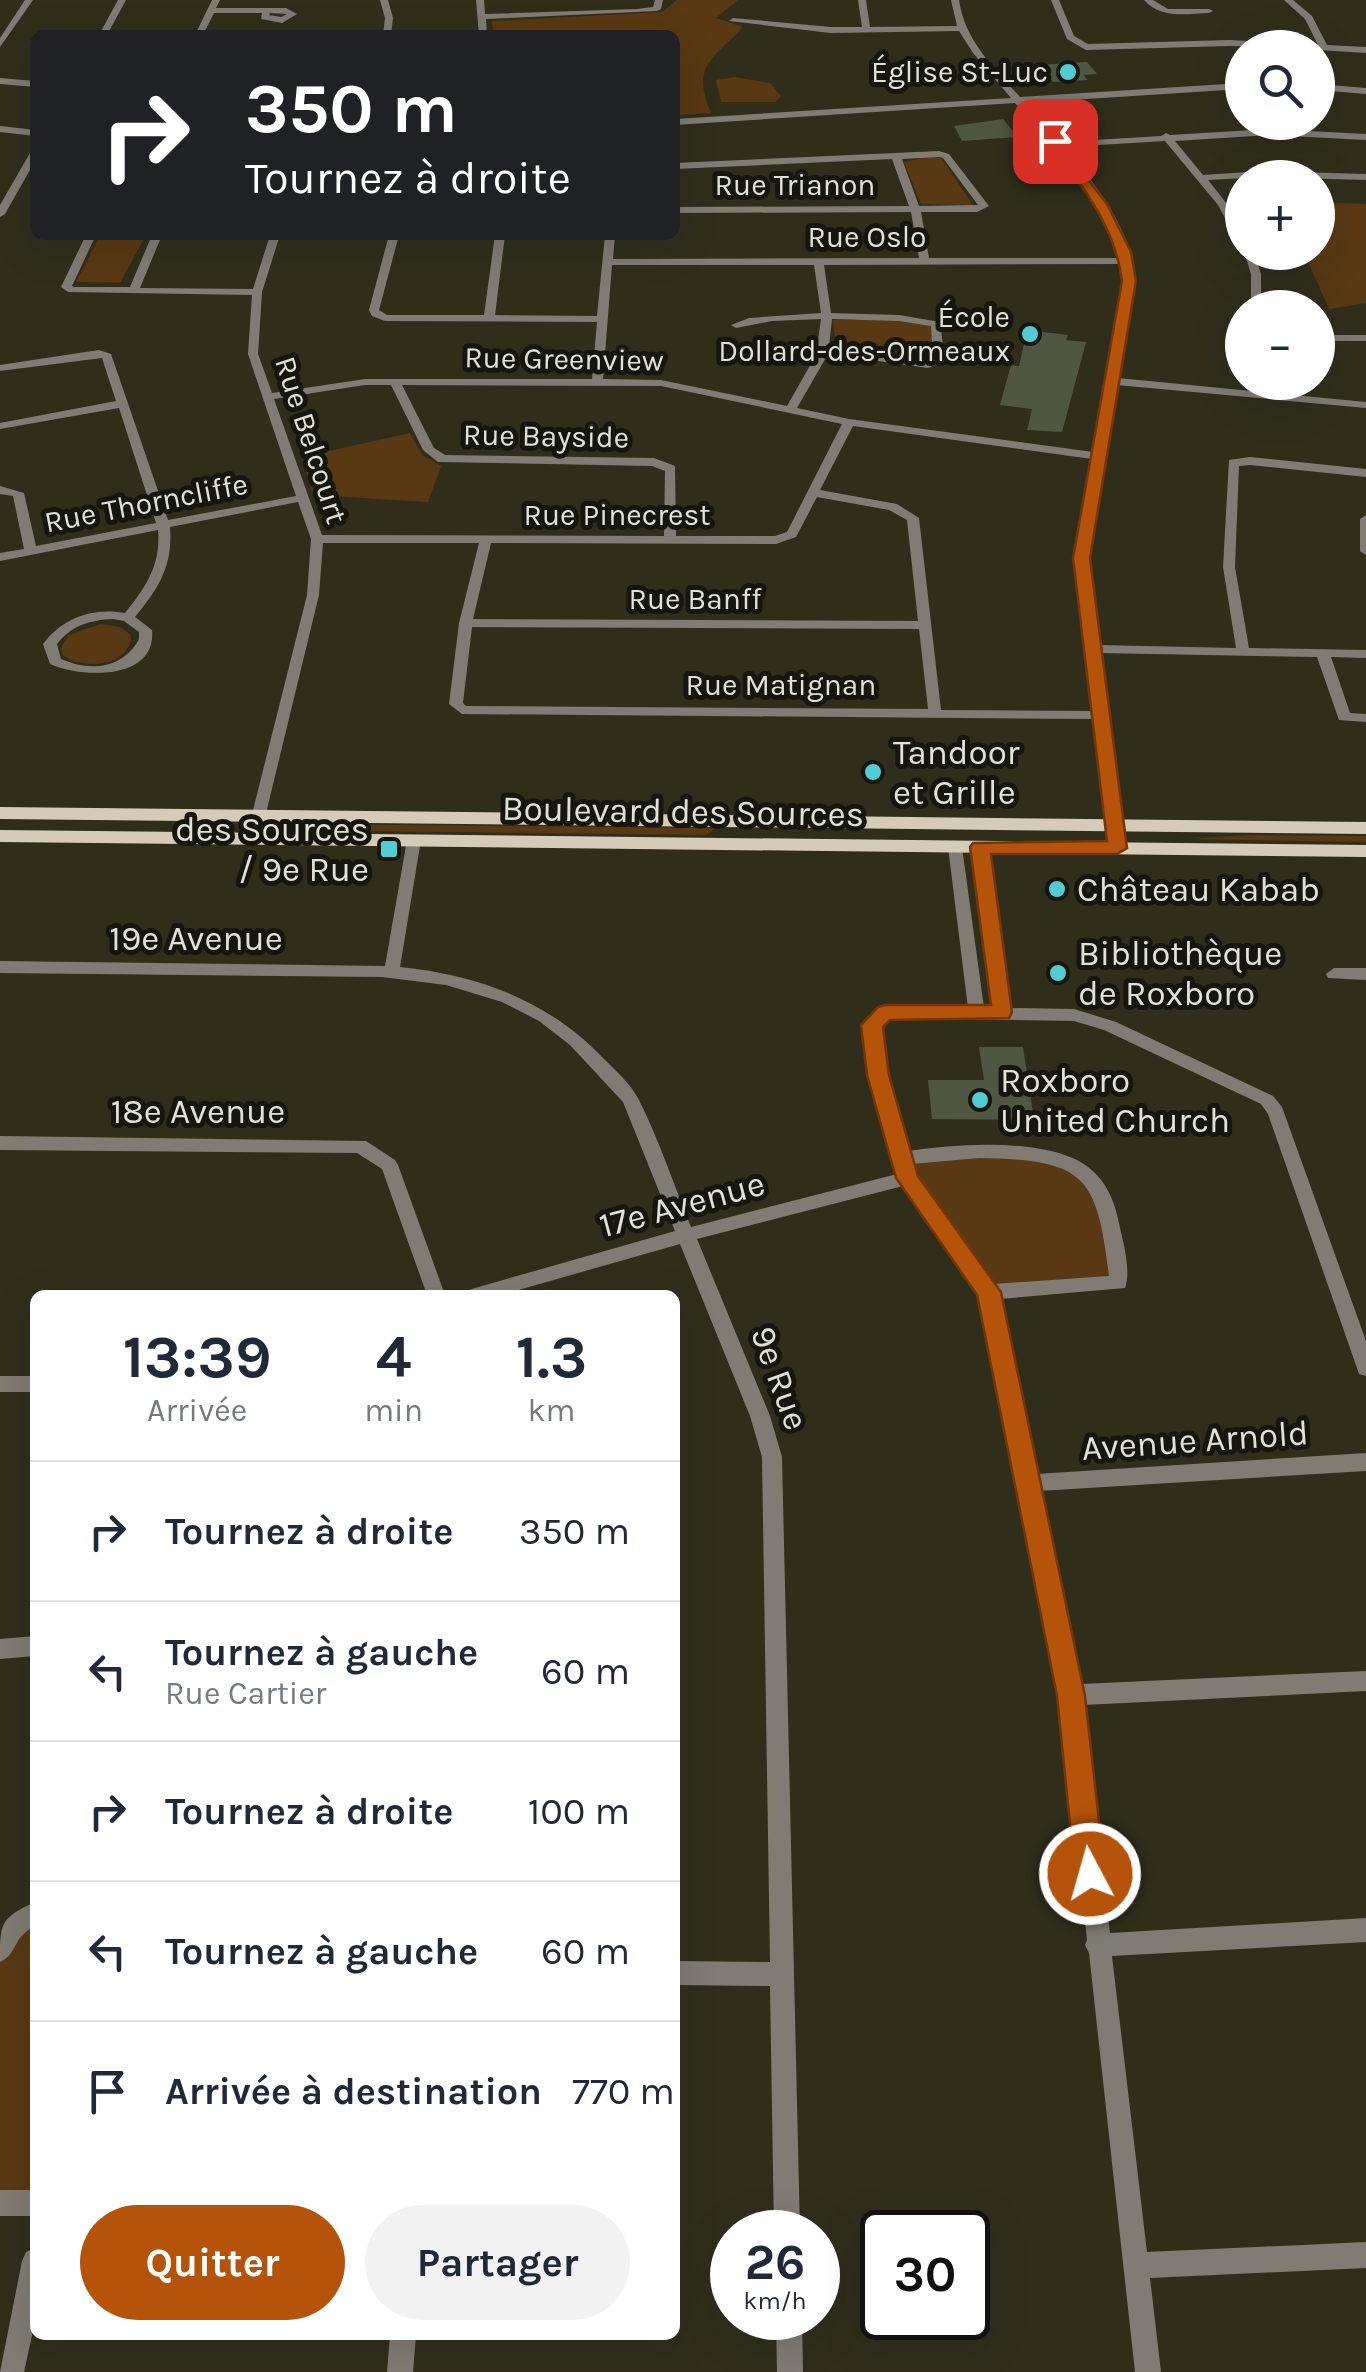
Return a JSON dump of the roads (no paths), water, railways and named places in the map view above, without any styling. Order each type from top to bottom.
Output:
[{"type":"main road","name":"Boulevard des Sources","points":[[0,813],[1366,828]]},
{"type":"main road","points":[[714,843],[724,833],[768,831],[799,821]]},
{"type":"main road","name":"Boulevard des Sources","points":[[0,836],[1366,851]]},
{"type":"street","points":[[0,44],[29,0]]},
{"type":"street","points":[[106,30],[122,0]]},
{"type":"street","points":[[384,0],[388,30]]},
{"type":"street","points":[[480,0],[483,30]]},
{"type":"street","points":[[572,0],[578,14]]},
{"type":"street","points":[[484,18],[657,9],[659,0]]},
{"type":"street","points":[[862,0],[866,29]]},
{"type":"street","points":[[955,0],[959,28],[1058,145],[1101,204],[1127,260],[1129,281],[1082,558],[1117,848]]},
{"type":"street","points":[[1056,0],[1070,37],[1086,47],[1225,43]]},
{"type":"street","points":[[1148,0],[1154,8],[1164,11],[1209,11]]},
{"type":"street","points":[[1193,0],[1209,11],[1225,35]]},
{"type":"street","points":[[1288,0],[1308,18],[1314,30]]},
{"type":"street","points":[[201,30],[214,5],[267,11]]},
{"type":"street","points":[[733,21],[866,29],[959,28]]},
{"type":"street","points":[[1335,47],[1366,50]]},
{"type":"street","points":[[0,80],[30,83]]},
{"type":"street","points":[[680,122],[1225,87]]},
{"type":"street","points":[[1335,88],[1366,91]]},
{"type":"street","points":[[0,129],[30,132]]},
{"type":"street","points":[[1058,145],[1270,132],[1366,137]]},
{"type":"street","points":[[1166,136],[1225,209]]},
{"type":"street","points":[[680,166],[896,156],[915,209],[925,262]]},
{"type":"street","name":"Rue Trianon","points":[[680,210],[984,206],[946,156],[896,156]]},
{"type":"street","points":[[0,214],[30,162]]},
{"type":"street","points":[[1201,178],[1264,174],[1366,178]]},
{"type":"street","points":[[89,240],[66,288],[257,292]]},
{"type":"street","points":[[134,290],[156,240]]},
{"type":"street","name":"Rue Belcourt","points":[[252,838],[312,595],[317,539],[253,354],[257,292],[273,240]]},
{"type":"street","points":[[393,240],[376,314],[385,318],[600,319]]},
{"type":"street","points":[[489,318],[499,240]]},
{"type":"street","points":[[597,382],[609,240]]},
{"type":"street","name":"Rue Oslo","points":[[607,262],[1127,260]]},
{"type":"street","points":[[790,410],[826,350],[827,317],[819,263]]},
{"type":"street","points":[[736,325],[752,318],[929,320],[936,324],[939,361],[910,365],[826,350]]},
{"type":"street","points":[[1335,338],[1366,338]]},
{"type":"street","points":[[0,368],[98,353],[107,356],[164,527],[168,553],[156,582],[128,618]]},
{"type":"street","points":[[1112,380],[1225,387]]},
{"type":"street","name":"Rue Greenview","points":[[266,397],[338,383],[394,381],[661,383],[848,422],[1098,456]]},
{"type":"street","name":"Rue Bayside","points":[[394,381],[429,450],[442,459],[654,462],[672,469],[670,540]]},
{"type":"street","points":[[1331,400],[1366,405]]},
{"type":"street","points":[[0,426],[120,404]]},
{"type":"street","name":"Rue Pinecrest","points":[[317,539],[776,540],[792,534],[848,422]]},
{"type":"street","points":[[1244,652],[1229,567],[1233,464],[1250,461],[1366,473]]},
{"type":"street","points":[[0,490],[18,493],[31,552]]},
{"type":"street","points":[[816,492],[893,507],[913,518],[935,713]]},
{"type":"street","name":"Rue Thorncliffe","points":[[0,557],[302,498]]},
{"type":"street","points":[[1366,519],[1366,546]]},
{"type":"street","points":[[466,623],[486,540]]},
{"type":"street","points":[[128,618],[138,623],[146,639],[136,656],[124,664],[79,671],[55,662],[50,653],[56,634],[81,619],[128,618]]},
{"type":"street","name":"Rue Banff","points":[[466,623],[924,625]]},
{"type":"street","name":"Rue Matignan","points":[[466,623],[456,704],[462,710],[1099,715]]},
{"type":"street","points":[[1093,650],[1366,654]]},
{"type":"street","points":[[1324,654],[1344,718],[1366,718]]},
{"type":"street","points":[[392,970],[414,840]]},
{"type":"street","points":[[955,847],[977,1012]]},
{"type":"street","points":[[980,847],[1002,1012]]},
{"type":"street","name":"19e Avenue","points":[[0,967],[392,970]]},
{"type":"street","name":"9e Rue","points":[[392,970],[459,981],[510,998],[553,1021],[596,1057],[630,1099],[760,1416],[772,1457],[786,2210]]},
{"type":"street","points":[[1334,974],[1366,974]]},
{"type":"street","points":[[1148,2372],[1071,1696],[989,1292],[904,1169],[878,1075],[872,1025],[885,1012],[1074,1015],[1110,1026],[1267,1100],[1276,1111],[1366,1368]]},
{"type":"street","name":"18e Avenue","points":[[0,1143],[360,1146],[389,1165],[434,1290]]},
{"type":"street","name":"17e Avenue","points":[[492,1290],[904,1169],[942,1154],[1051,1157],[1069,1163],[1098,1187],[1109,1217],[1119,1283],[989,1292]]},
{"type":"street","points":[[0,1384],[30,1384]]},
{"type":"street","name":"Avenue Arnold","points":[[1027,1483],[1366,1462]]},
{"type":"street","points":[[0,1648],[30,1646]]},
{"type":"street","points":[[1071,1696],[1366,1681]]},
{"type":"street","points":[[0,1950],[14,1924],[30,1916]]},
{"type":"street","points":[[1097,1945],[1366,1930]]},
{"type":"street","points":[[680,1973],[781,1974]]},
{"type":"street","points":[[0,2203],[30,2204]]},
{"type":"street","points":[[1135,2266],[1366,2255]]},
{"type":"street","points":[[12,2372],[30,2285]]},
{"type":"street","points":[[400,2372],[403,2340]]},
{"type":"street","points":[[789,2340],[790,2372]]},
{"type":"place","name":"Église St-Luc","points":[[1068,72]]},
{"type":"place","name":"École Dollard-des-Ormeaux","points":[[1030,334]]},
{"type":"place","name":"Tandoor et Grille","points":[[873,772]]},
{"type":"place","name":"des Sources / 9e Rue","points":[[389,849]]},
{"type":"place","name":"Château Kabab","points":[[1057,889]]},
{"type":"place","name":"Bibliothèque de Roxboro","points":[[1058,973]]},
{"type":"place","name":"Roxboro United Church","points":[[980,1100]]}]
